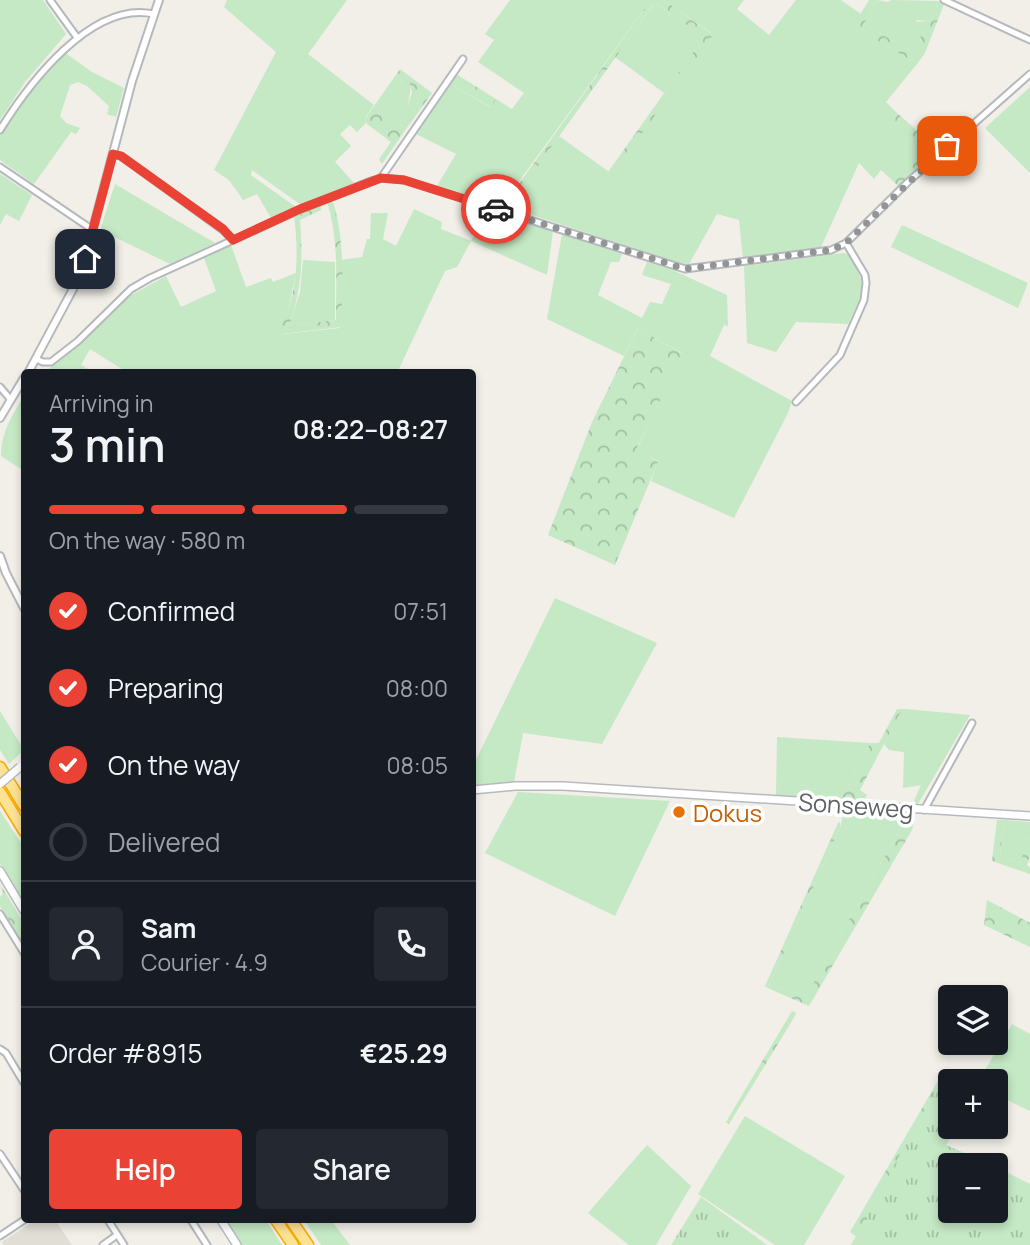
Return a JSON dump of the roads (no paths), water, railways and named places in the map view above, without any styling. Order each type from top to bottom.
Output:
[{"type":"highway","points":[[0,767],[21,801]]},
{"type":"highway","points":[[0,792],[21,826]]},
{"type":"highway","points":[[278,1223],[293,1245]]},
{"type":"highway","points":[[293,1223],[308,1245]]},
{"type":"main road","points":[[0,784],[21,766]]},
{"type":"main road","name":"Sonseweg","points":[[476,790],[564,786],[1030,816]]},
{"type":"main road","points":[[0,871],[21,906]]},
{"type":"main road","points":[[223,1223],[237,1245]]},
{"type":"street","points":[[50,0],[76,36]]},
{"type":"street","points":[[30,369],[78,277],[132,81],[159,0]]},
{"type":"street","points":[[944,0],[1030,40]]},
{"type":"street","points":[[0,130],[38,74],[76,36],[110,16],[144,12],[154,14]]},
{"type":"street","points":[[381,178],[463,59]]},
{"type":"street","points":[[36,359],[51,362],[78,341],[139,284],[300,209],[381,178],[404,180],[685,269],[831,250],[846,243],[908,182],[1030,74]]},
{"type":"street","points":[[113,154],[121,156],[223,229],[233,240]]},
{"type":"street","points":[[0,167],[93,230]]},
{"type":"street","points":[[796,402],[840,355],[864,300],[865,275],[846,243]]},
{"type":"street","points":[[0,418],[21,383]]},
{"type":"street","points":[[0,387],[11,400]]},
{"type":"street","points":[[0,555],[6,573],[21,599]]},
{"type":"street","points":[[924,810],[972,723]]},
{"type":"street","points":[[0,914],[21,948]]},
{"type":"street","points":[[0,1049],[6,1053],[21,1078]]},
{"type":"street","points":[[0,1154],[21,1186]]},
{"type":"street","points":[[0,1236],[21,1222]]},
{"type":"street","points":[[112,1223],[124,1245]]},
{"type":"street","points":[[193,1223],[206,1245]]},
{"type":"street","points":[[103,1245],[117,1235]]},
{"type":"place","name":"Dokus","points":[[679,812]]}]
